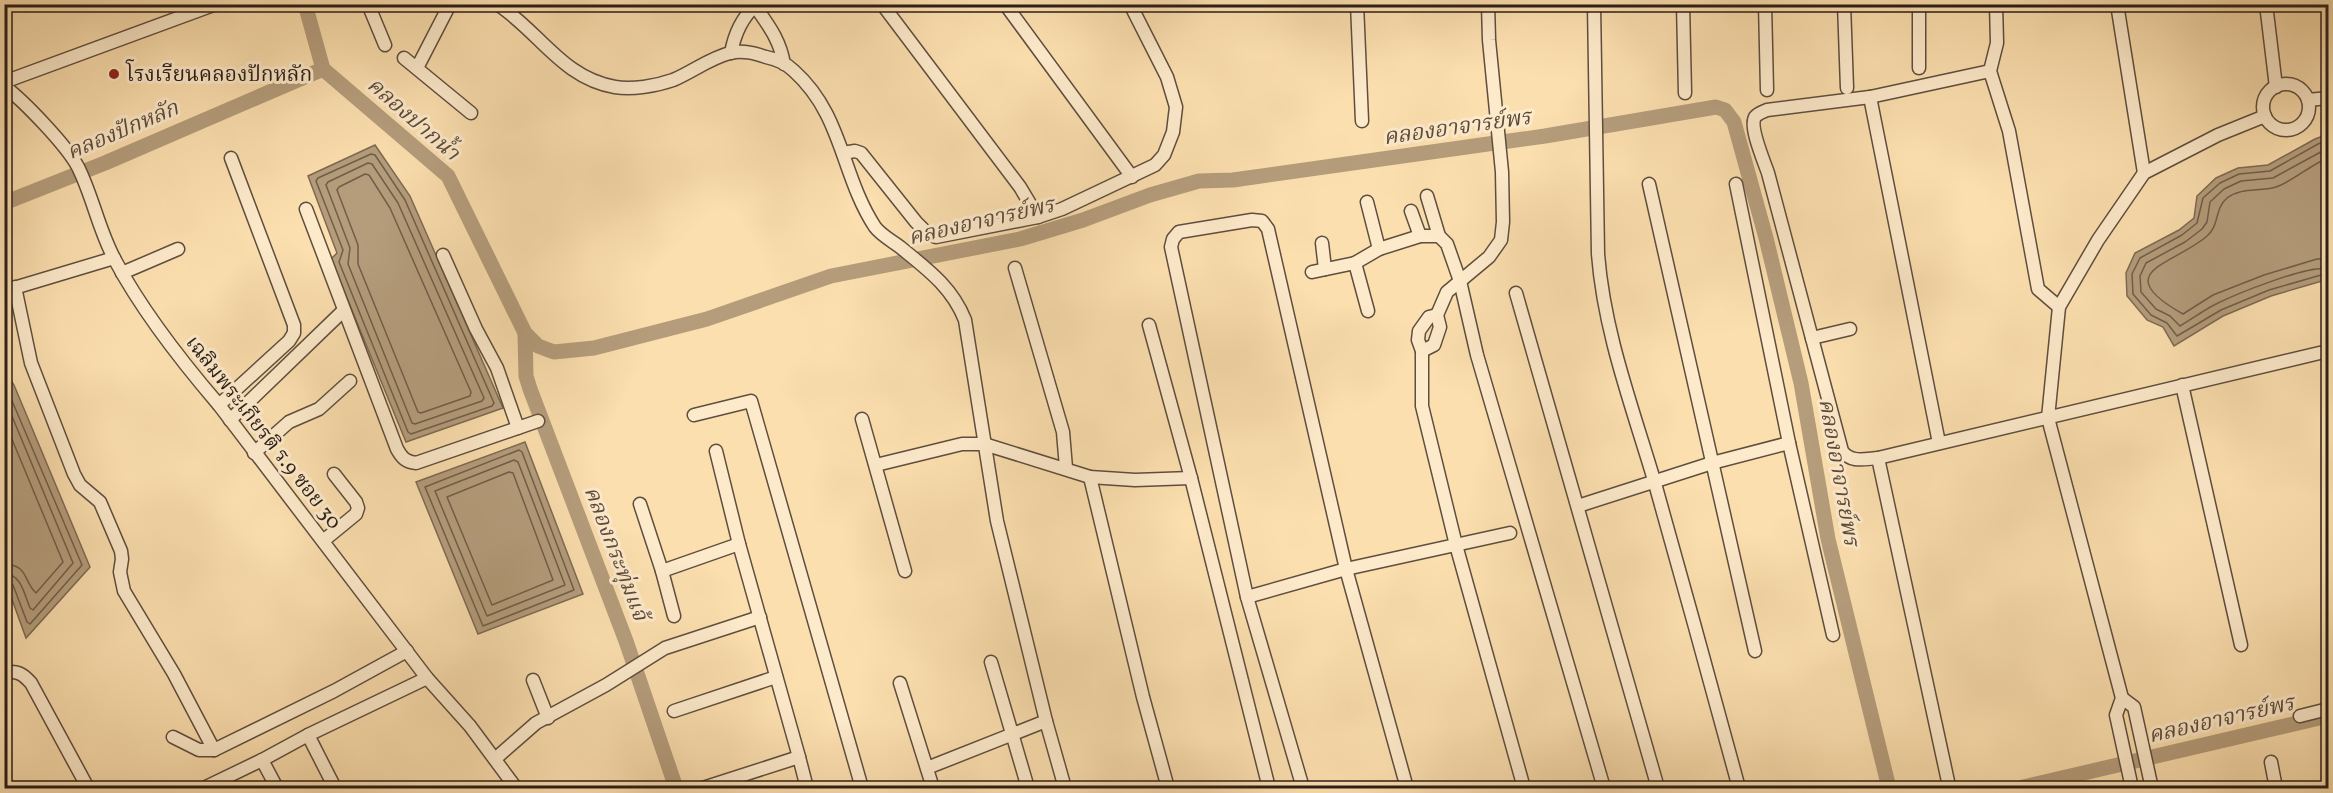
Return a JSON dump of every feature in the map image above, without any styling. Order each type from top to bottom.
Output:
[{"type":"street","points":[[4,84],[216,4]]},
{"type":"street","points":[[368,4],[385,45]]},
{"type":"street","points":[[417,68],[450,4]]},
{"type":"street","points":[[882,4],[1020,187],[1038,217]]},
{"type":"street","points":[[1005,4],[1132,177]]},
{"type":"street","points":[[843,153],[855,151],[861,153],[916,222],[926,232],[936,237],[1038,217],[1062,209],[1132,177],[1155,165],[1164,154],[1173,132],[1176,107],[1160,61],[1130,4]]},
{"type":"street","points":[[1357,4],[1362,121]]},
{"type":"street","points":[[1422,351],[1434,345],[1440,327],[1437,315],[1447,292],[1489,257],[1501,240],[1502,172],[1489,40],[1488,4]]},
{"type":"street","points":[[1594,4],[1600,287],[1609,327],[1739,789]]},
{"type":"street","points":[[1683,4],[1685,93]]},
{"type":"street","points":[[1765,4],[1767,90]]},
{"type":"street","points":[[1845,4],[1846,88]]},
{"type":"street","points":[[1918,4],[1919,68]]},
{"type":"street","points":[[1996,4],[1996,43],[1990,71],[2009,131],[2038,289],[2059,307]]},
{"type":"street","points":[[2116,4],[2144,173]]},
{"type":"street","points":[[2266,4],[2276,87]]},
{"type":"street","points":[[731,53],[736,31],[756,5],[775,33],[781,47],[784,64]]},
{"type":"street","points":[[504,6],[562,63],[583,77],[615,87],[640,87],[672,80],[705,62],[731,53],[748,51],[774,59],[793,69],[816,94],[835,127],[852,180],[877,229],[940,279],[958,304],[965,320],[997,521],[1065,789]]},
{"type":"street","points":[[404,58],[471,113]]},
{"type":"street","points":[[1990,71],[1870,97],[1767,110],[1757,114],[1754,119],[1754,130],[1768,172],[1842,450],[1846,456],[1854,460],[1878,458],[2328,351]]},
{"type":"street","name":"เฉลิมพระเกียรติ ร.9 ซอย 30","points":[[4,84],[53,135],[77,165],[122,273],[190,371],[219,405],[427,678],[495,759],[516,789]]},
{"type":"street","points":[[2286,84],[2295,86],[2308,100],[2309,112],[2304,122],[2294,129],[2283,130],[2272,126],[2265,116],[2266,96],[2276,87],[2286,84]]},
{"type":"street","points":[[1870,97],[1939,443]]},
{"type":"street","points":[[2308,100],[2328,98]]},
{"type":"street","points":[[2132,789],[2116,715],[2122,698],[2048,418],[2059,307],[2092,250],[2144,173],[2218,135],[2265,116]]},
{"type":"street","points":[[219,405],[289,341],[294,333],[294,325],[231,158]]},
{"type":"street","points":[[1649,184],[1755,651]]},
{"type":"street","points":[[1736,184],[1833,635]]},
{"type":"street","points":[[1427,196],[1439,236],[1447,244],[1460,281],[1477,355],[1604,789]]},
{"type":"street","points":[[1366,202],[1379,249]]},
{"type":"street","points":[[306,209],[343,311],[402,458],[416,463],[538,421]]},
{"type":"street","points":[[1411,211],[1420,236]]},
{"type":"street","points":[[1303,789],[1247,597],[1171,247],[1173,239],[1179,232],[1252,220],[1262,221],[1268,229],[1346,569],[1407,789]]},
{"type":"street","points":[[1312,272],[1355,263],[1379,249],[1420,236],[1439,236]]},
{"type":"street","points":[[1322,243],[1325,269]]},
{"type":"street","points":[[122,273],[178,249]]},
{"type":"street","points":[[443,255],[476,329],[497,368],[518,428]]},
{"type":"street","points":[[114,258],[8,289],[31,363],[74,474],[80,485],[100,502],[121,550],[120,572],[124,591],[174,674],[214,750]]},
{"type":"street","points":[[1355,263],[1368,311]]},
{"type":"street","points":[[1014,268],[1063,432],[1066,468]]},
{"type":"street","points":[[1516,293],[1658,789]]},
{"type":"street","points":[[230,420],[343,311]]},
{"type":"street","points":[[1437,315],[1429,317],[1419,330],[1418,340],[1422,351],[1422,406],[1456,545],[1524,789]]},
{"type":"street","points":[[1149,325],[1191,478],[1269,789]]},
{"type":"street","points":[[1812,338],[1850,329]]},
{"type":"street","points":[[254,453],[289,422],[319,409],[350,381]]},
{"type":"street","points":[[2182,385],[2241,645]]},
{"type":"street","points":[[694,415],[751,401],[862,789]]},
{"type":"street","points":[[862,419],[905,571]]},
{"type":"street","points":[[1578,506],[1712,463],[1790,443]]},
{"type":"street","points":[[876,465],[962,444],[984,444],[1090,477],[1191,478]]},
{"type":"street","points":[[716,451],[739,544],[807,789]]},
{"type":"street","points":[[1878,458],[1948,786]]},
{"type":"street","points":[[324,541],[356,514],[358,508],[356,502],[334,474]]},
{"type":"street","points":[[1090,477],[1143,697],[1168,789]]},
{"type":"street","points":[[640,504],[674,616]]},
{"type":"street","points":[[1247,597],[1346,569],[1510,533]]},
{"type":"street","points":[[662,571],[739,544]]},
{"type":"street","points":[[495,759],[536,723],[608,684],[663,650],[760,617]]},
{"type":"street","points":[[173,737],[199,750],[214,750],[334,691],[407,651]]},
{"type":"street","points":[[991,662],[1028,789]]},
{"type":"street","points":[[4,673],[14,671],[24,675],[31,683],[88,789]]},
{"type":"street","points":[[674,711],[776,677]]},
{"type":"street","points":[[204,789],[308,735],[427,678]]},
{"type":"street","points":[[533,680],[548,718]]},
{"type":"street","points":[[900,682],[933,789]]},
{"type":"street","points":[[2122,698],[2134,707],[2151,784],[2149,789]]},
{"type":"street","points":[[2300,716],[2328,709]]},
{"type":"street","points":[[927,768],[1046,721]]},
{"type":"street","points":[[308,735],[335,789]]},
{"type":"street","points":[[703,789],[799,757]]},
{"type":"street","points":[[262,760],[276,789]]},
{"type":"street","points":[[2271,762],[2276,789]]},
{"type":"water","points":[[2328,134],[2328,283],[2322,281],[2271,296],[2223,316],[2174,346],[2163,327],[2147,320],[2127,296],[2126,273],[2135,253],[2179,230],[2194,218],[2197,196],[2216,178],[2238,168],[2268,165]]},
{"type":"water","points":[[375,145],[410,196],[503,408],[406,442],[331,259],[337,253],[308,176]]},
{"type":"water","points":[[5,371],[14,385],[90,567],[26,638],[5,580]]},
{"type":"water","points":[[525,442],[583,594],[478,634],[416,482]]},
{"type":"waterway","name":"คลองอาจารย์พร","points":[[305,4],[323,69],[448,176],[525,333],[538,346],[554,352],[594,348],[707,319],[831,276],[1020,239],[1199,181],[1233,180],[1545,136],[1716,107],[1725,110],[1734,122],[1766,238],[1801,383],[1828,539],[1889,788]]},
{"type":"waterway","name":"คลองปักหลัก","points":[[4,203],[105,163],[323,69]]},
{"type":"waterway","name":"คลองกระทุ่มแจ้","points":[[525,333],[526,376],[530,389],[626,641],[676,788]]},
{"type":"waterway","name":"คลองอาจารย์พร","points":[[2019,788],[2328,716]]},
{"type":"place","name":"โรงเรียนคลองปักหลัก","points":[[114,74]]},
{"type":"water label","name":"คลองปากน้ำ","points":[[414,118]]}]
